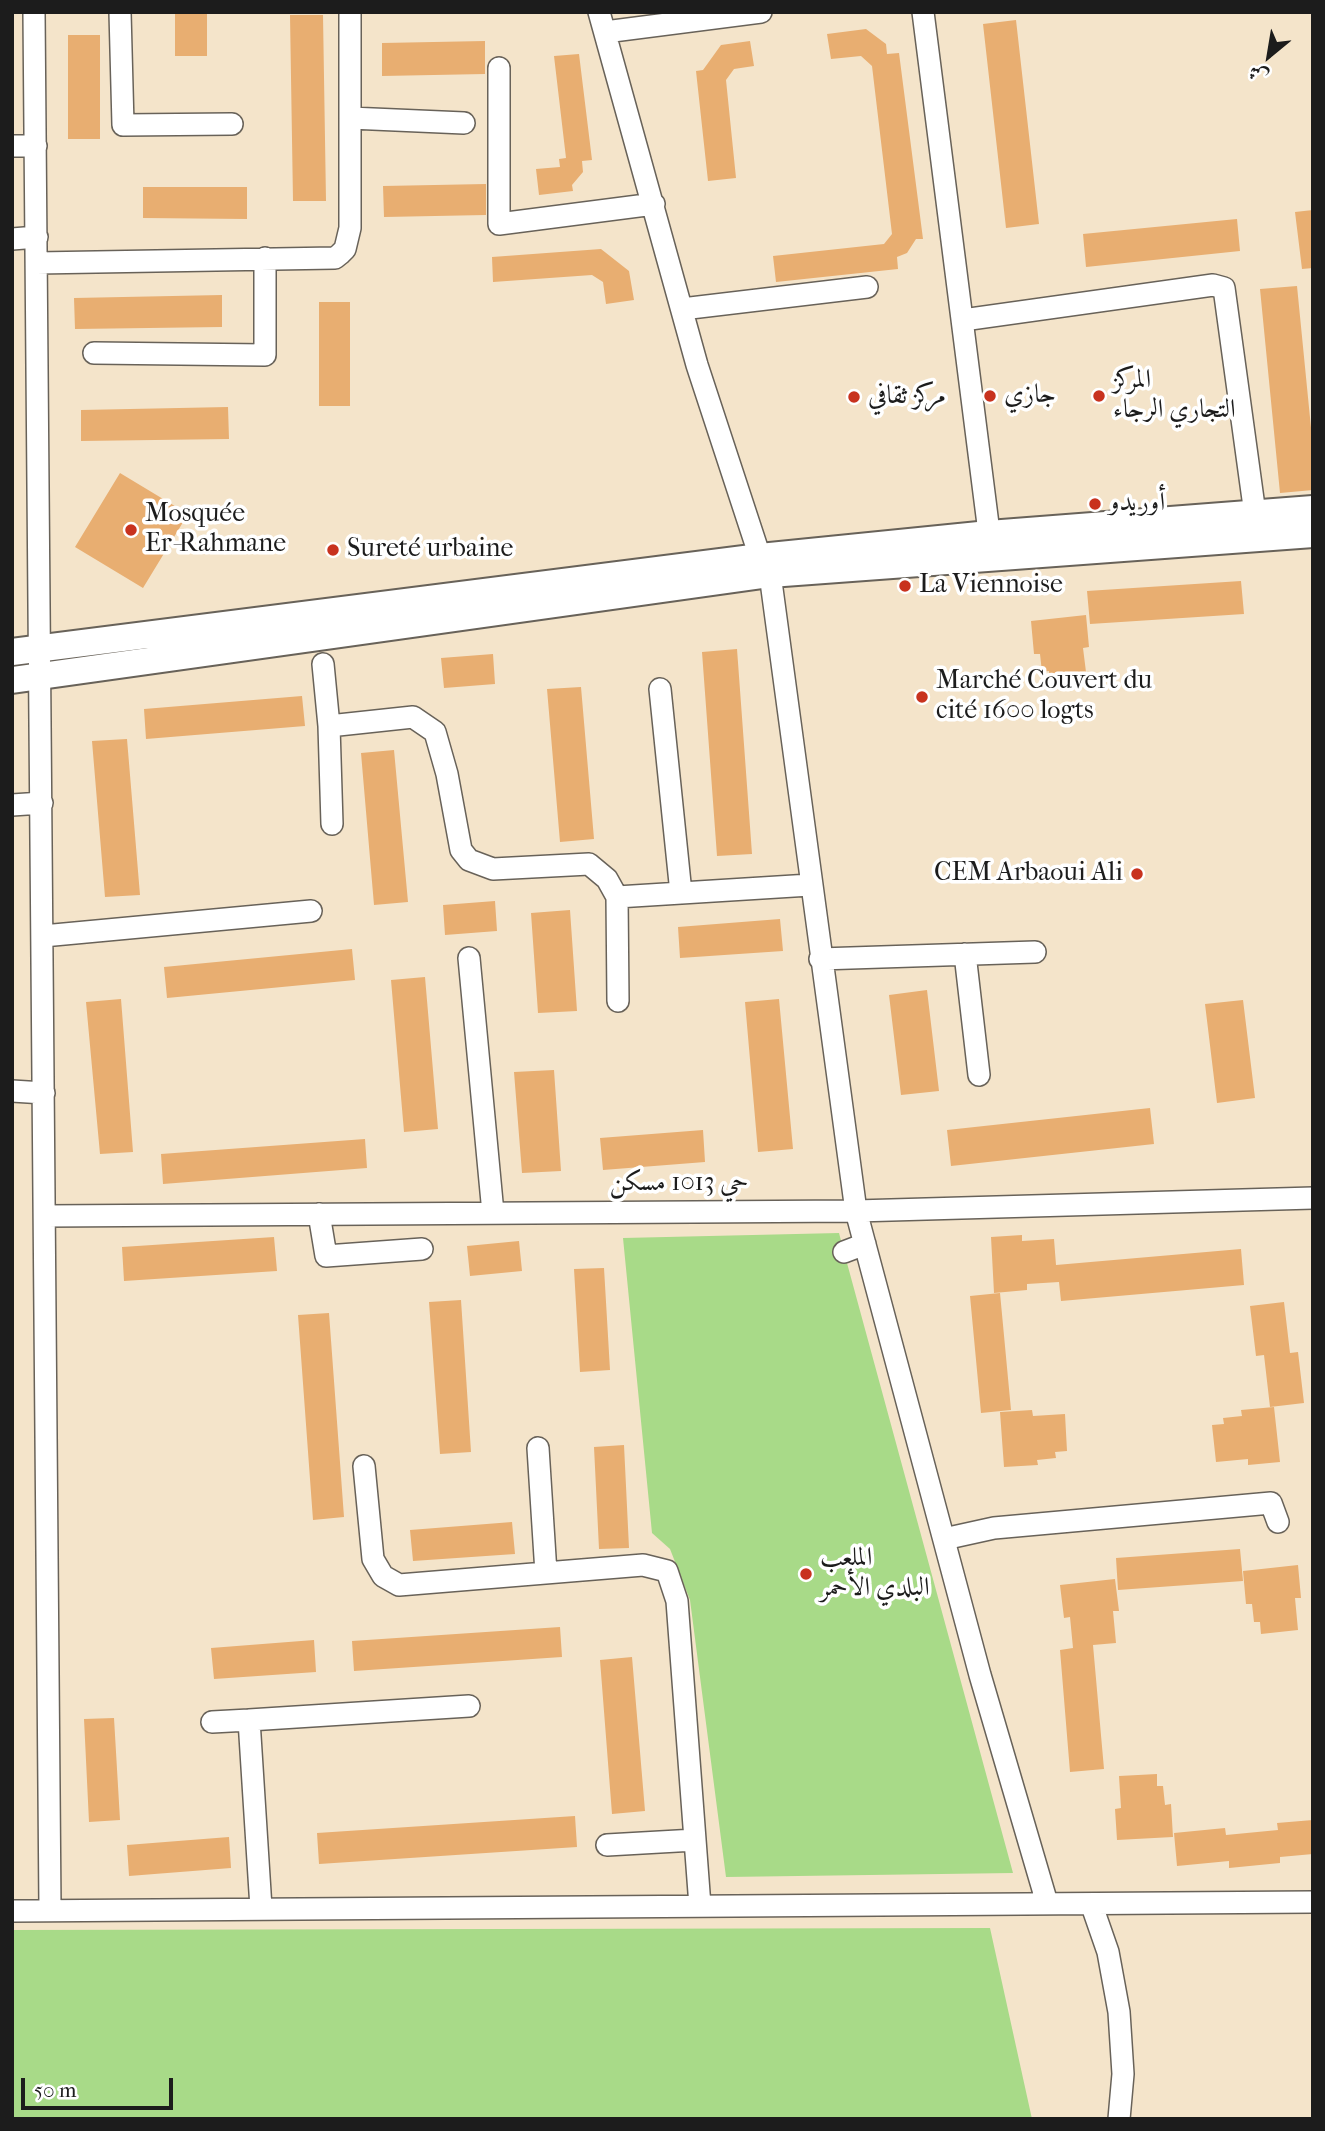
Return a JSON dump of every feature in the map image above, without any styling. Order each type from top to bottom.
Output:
[{"type":"main road","points":[[12,652],[765,566],[990,546],[1313,509]]},
{"type":"main road","points":[[990,546],[1313,534]]},
{"type":"main road","points":[[12,680],[765,566]]},
{"type":"street","points":[[34,12],[50,1908]]},
{"type":"street","points":[[120,12],[123,125],[232,124]]},
{"type":"street","points":[[37,263],[335,258],[345,249],[350,228],[350,12]]},
{"type":"street","points":[[761,12],[602,22],[697,366],[765,566],[856,1211],[944,1539],[1047,1903]]},
{"type":"street","points":[[923,12],[990,546]]},
{"type":"street","points":[[499,68],[499,224],[654,204]]},
{"type":"street","points":[[350,118],[464,123]]},
{"type":"street","points":[[12,146],[36,146]]},
{"type":"street","points":[[12,239],[37,237]]},
{"type":"street","points":[[94,353],[265,355],[265,258]]},
{"type":"street","points":[[963,320],[1213,285],[1224,288],[1255,514]]},
{"type":"street","points":[[682,309],[867,287]]},
{"type":"street","points":[[323,664],[329,726],[332,824]]},
{"type":"street","points":[[660,690],[681,893]]},
{"type":"street","points":[[329,726],[413,717],[425,722],[435,732],[447,774],[461,850],[469,860],[493,869],[589,864],[607,879],[617,897],[618,1000]]},
{"type":"street","points":[[12,805],[42,803]]},
{"type":"street","points":[[617,897],[810,885]]},
{"type":"street","points":[[43,936],[311,911]]},
{"type":"street","points":[[820,958],[1035,952]]},
{"type":"street","points":[[965,954],[979,1074]]},
{"type":"street","points":[[469,958],[494,1213]]},
{"type":"street","points":[[12,1091],[44,1093]]},
{"type":"street","name":"حي 1013 مسكن","points":[[45,1216],[856,1211],[1313,1198]]},
{"type":"street","points":[[319,1214],[326,1256],[422,1250]]},
{"type":"street","points":[[844,1252],[864,1244]]},
{"type":"street","points":[[538,1448],[546,1573]]},
{"type":"street","points":[[364,1466],[373,1559],[383,1576],[398,1585],[643,1566],[667,1571],[677,1601],[700,1906]]},
{"type":"street","points":[[944,1539],[994,1528],[1271,1503],[1278,1522]]},
{"type":"street","points":[[212,1722],[469,1706]]},
{"type":"street","points":[[249,1720],[261,1908]]},
{"type":"street","points":[[607,1844],[695,1840]]},
{"type":"street","points":[[12,1911],[50,1908],[1047,1903],[1092,1906],[1313,1902]]},
{"type":"street","points":[[1092,1906],[1108,1952],[1119,2012],[1123,2074],[1119,2119]]},
{"type":"green space","name":"الملعب البلدي الأحمر","points":[[839,1233],[1013,1873],[726,1877],[690,1600],[670,1549],[652,1533],[623,1238]]},
{"type":"green space","points":[[990,1928],[1032,2119],[12,2119],[12,1930]]},
{"type":"building","points":[[175,12],[207,12],[207,56],[175,56]]},
{"type":"building","points":[[290,15],[323,15],[326,201],[293,201]]},
{"type":"building","points":[[1016,20],[1039,224],[1006,228],[983,24]]},
{"type":"building","points":[[866,29],[886,44],[887,54],[899,53],[923,239],[916,239],[907,253],[897,257],[898,269],[776,282],[773,256],[884,244],[892,234],[872,66],[861,56],[831,59],[827,34]]},
{"type":"building","points":[[68,35],[100,35],[100,139],[68,139]]},
{"type":"building","points":[[485,41],[485,74],[382,76],[382,43]]},
{"type":"building","points":[[750,41],[754,66],[734,69],[726,80],[736,178],[708,181],[696,71],[703,70],[721,45]]},
{"type":"building","points":[[579,54],[592,160],[582,161],[583,172],[572,185],[573,191],[539,195],[536,169],[560,167],[559,159],[566,158],[554,56]]},
{"type":"building","points":[[486,184],[486,215],[384,217],[383,186]]},
{"type":"building","points":[[143,187],[247,187],[247,219],[143,218]]},
{"type":"building","points":[[1313,210],[1313,268],[1302,269],[1295,212]]},
{"type":"building","points":[[1237,219],[1240,251],[1086,267],[1083,234]]},
{"type":"building","points":[[601,249],[629,271],[634,300],[606,304],[603,282],[592,275],[493,282],[492,257]]},
{"type":"building","points":[[1297,286],[1313,448],[1313,490],[1280,493],[1260,289]]},
{"type":"building","points":[[222,295],[222,327],[75,329],[74,298]]},
{"type":"building","points":[[319,302],[350,302],[350,406],[319,406]]},
{"type":"building","points":[[228,407],[229,439],[81,441],[81,410]]},
{"type":"building","name":"Mosquée Er-Rahmane","points":[[120,473],[188,514],[143,588],[75,547]]},
{"type":"building","points":[[1241,581],[1244,614],[1090,624],[1087,591]]},
{"type":"building","points":[[1086,615],[1089,647],[1083,648],[1087,680],[1050,683],[1049,671],[1042,672],[1040,654],[1034,654],[1031,621]]},
{"type":"building","points":[[737,649],[752,854],[717,856],[702,652]]},
{"type":"building","points":[[493,654],[495,684],[444,688],[441,658]]},
{"type":"building","points":[[581,687],[594,839],[560,842],[547,689]]},
{"type":"building","points":[[302,696],[305,726],[146,739],[144,709]]},
{"type":"building","points":[[127,739],[140,895],[105,897],[92,741]]},
{"type":"building","points":[[394,750],[408,902],[374,905],[361,753]]},
{"type":"building","points":[[495,901],[497,931],[445,935],[443,905]]},
{"type":"building","points":[[570,910],[577,1011],[538,1013],[531,913]]},
{"type":"building","points":[[780,919],[783,951],[680,958],[678,927]]},
{"type":"building","points":[[352,949],[355,980],[167,998],[164,967]]},
{"type":"building","points":[[425,977],[438,1129],[404,1132],[391,980]]},
{"type":"building","points":[[927,990],[939,1091],[901,1095],[889,995]]},
{"type":"building","points":[[121,999],[133,1152],[100,1154],[86,1002]]},
{"type":"building","points":[[779,999],[793,1149],[758,1152],[745,1002]]},
{"type":"building","points":[[1243,1000],[1255,1098],[1217,1103],[1205,1004]]},
{"type":"building","points":[[554,1070],[561,1171],[522,1173],[514,1072]]},
{"type":"building","points":[[1150,1108],[1154,1144],[951,1166],[947,1130]]},
{"type":"building","points":[[703,1130],[705,1162],[603,1170],[600,1138]]},
{"type":"building","points":[[365,1139],[367,1168],[163,1184],[161,1154]]},
{"type":"building","points":[[1022,1235],[1022,1241],[1054,1239],[1056,1265],[1241,1249],[1244,1285],[1061,1301],[1059,1282],[1027,1284],[1027,1290],[994,1293],[991,1237]]},
{"type":"building","points":[[274,1237],[277,1271],[124,1281],[122,1247]]},
{"type":"building","points":[[519,1241],[522,1271],[470,1276],[467,1246]]},
{"type":"building","points":[[604,1268],[610,1370],[580,1372],[574,1269]]},
{"type":"building","points":[[1000,1293],[1011,1410],[981,1413],[970,1296]]},
{"type":"building","points":[[461,1300],[471,1452],[440,1454],[429,1302]]},
{"type":"building","points":[[1284,1302],[1290,1353],[1298,1352],[1304,1403],[1270,1407],[1264,1355],[1256,1356],[1250,1306]]},
{"type":"building","points":[[329,1313],[344,1517],[313,1520],[298,1315]]},
{"type":"building","points":[[1274,1407],[1280,1462],[1248,1465],[1248,1459],[1216,1462],[1212,1425],[1224,1424],[1223,1418],[1242,1416],[1241,1410]]},
{"type":"building","points":[[1032,1410],[1033,1416],[1065,1414],[1067,1451],[1055,1452],[1056,1458],[1037,1460],[1038,1465],[1004,1467],[1000,1412]]},
{"type":"building","points":[[624,1445],[629,1548],[599,1549],[594,1447]]},
{"type":"building","points":[[512,1522],[515,1554],[413,1561],[410,1530]]},
{"type":"building","points":[[1240,1549],[1243,1581],[1118,1590],[1116,1558]]},
{"type":"building","points":[[1298,1565],[1301,1598],[1295,1598],[1298,1630],[1261,1634],[1260,1622],[1254,1622],[1252,1604],[1246,1604],[1243,1571]]},
{"type":"building","points":[[1115,1579],[1119,1611],[1113,1611],[1116,1643],[1093,1645],[1104,1769],[1070,1772],[1060,1650],[1073,1648],[1070,1617],[1064,1618],[1060,1585]]},
{"type":"building","points":[[560,1627],[562,1657],[354,1671],[352,1641]]},
{"type":"building","points":[[314,1640],[316,1672],[214,1679],[211,1648]]},
{"type":"building","points":[[632,1657],[645,1811],[612,1814],[600,1660]]},
{"type":"building","points":[[114,1718],[120,1820],[89,1822],[84,1719]]},
{"type":"building","points":[[1157,1774],[1157,1786],[1163,1786],[1165,1805],[1171,1804],[1173,1837],[1117,1840],[1115,1809],[1121,1808],[1119,1776]]},
{"type":"building","points":[[575,1816],[577,1847],[319,1864],[317,1833]]},
{"type":"building","points":[[1313,1820],[1313,1854],[1280,1857],[1280,1863],[1229,1868],[1229,1861],[1177,1866],[1174,1833],[1225,1828],[1226,1835],[1278,1830],[1277,1823]]},
{"type":"building","points":[[229,1837],[231,1868],[129,1876],[127,1845]]},
{"type":"place","name":"جازي","points":[[990,396]]},
{"type":"place","name":"المركز التجاري الرجاء","points":[[1099,396]]},
{"type":"place","name":"مركز ثقافي","points":[[854,397]]},
{"type":"place","name":"أوريدو","points":[[1095,504]]},
{"type":"place","name":"Mosquée Er-Rahmane","points":[[131,530]]},
{"type":"place","name":"Sureté urbaine","points":[[333,550]]},
{"type":"place","name":"La Viennoise","points":[[905,586]]},
{"type":"place","name":"Marché Couvert du cité 1600 logts","points":[[922,697]]},
{"type":"place","name":"CEM Arbaoui Ali","points":[[1137,874]]},
{"type":"place","name":"الملعب البلدي الأحمر","points":[[806,1574]]}]
